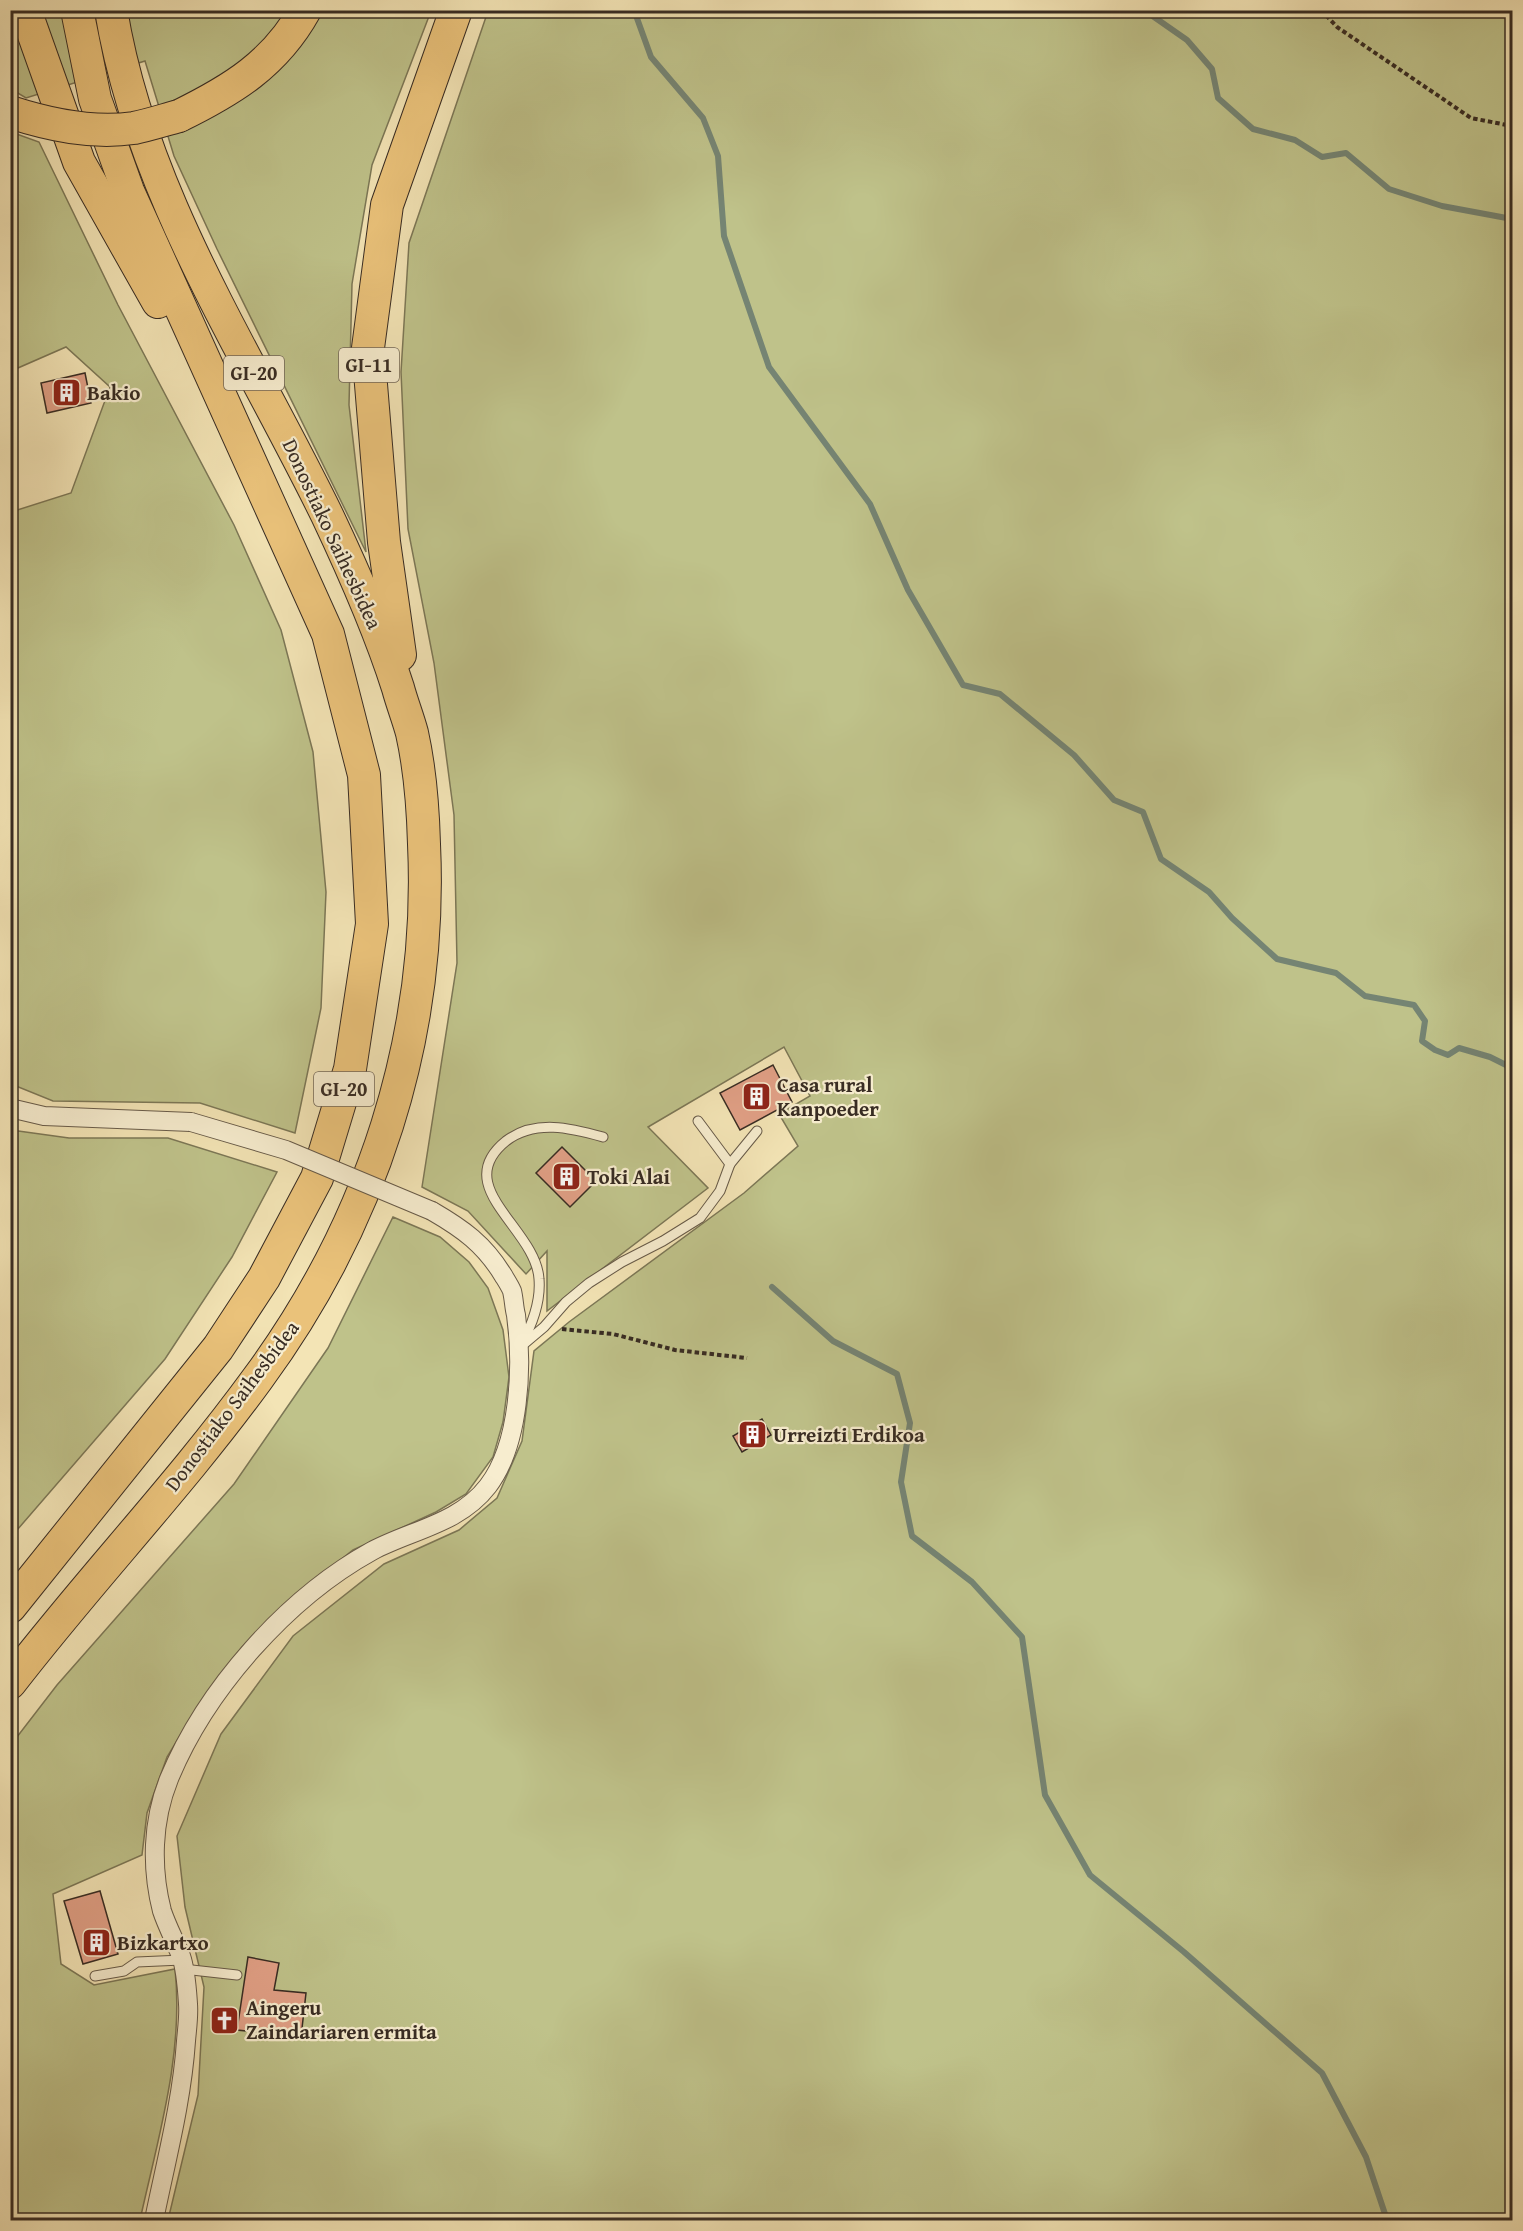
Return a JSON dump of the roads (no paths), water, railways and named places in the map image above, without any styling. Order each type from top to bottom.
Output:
[{"type":"highway","points":[[25,10],[79,162],[262,488]]},
{"type":"highway","name":"Donostiako Saihesbidea","points":[[10,1607],[218,1348],[264,1278],[317,1178],[350,1069],[372,924],[364,775],[328,634],[128,191],[95,99],[77,10]]},
{"type":"highway","name":"Donostiako Saihesbidea","points":[[10,1683],[197,1456],[258,1378],[293,1328],[321,1281],[364,1194],[387,1130],[407,1056],[422,962],[426,869],[422,811],[411,731],[386,651],[355,573],[310,480],[173,214],[135,113],[124,76],[111,10]]},
{"type":"highway","points":[[10,112],[47,124],[90,129],[133,128],[179,116],[222,95],[262,66],[295,29],[305,10]]},
{"type":"highway","name":"GI-11","points":[[411,731],[384,542],[368,348],[387,205],[456,10]]},
{"type":"street","points":[[10,1108],[44,1116],[191,1122],[286,1150],[432,1211],[466,1231],[492,1257],[512,1290],[519,1349],[519,1375],[513,1422],[504,1458],[488,1487],[461,1511],[424,1530],[375,1550],[341,1571],[276,1624],[250,1651],[206,1710],[169,1780],[156,1824],[155,1866],[163,1912],[183,1964],[188,2006],[184,2069],[154,2220]]},
{"type":"lane","points":[[698,1121],[730,1164]]},
{"type":"lane","points":[[519,1349],[535,1315],[539,1279],[526,1242],[500,1211],[489,1190],[486,1170],[495,1151],[510,1139],[533,1128],[567,1128],[603,1137]]},
{"type":"lane","points":[[519,1349],[544,1327],[566,1302],[589,1283],[699,1218],[720,1191],[730,1164],[757,1131]]},
{"type":"lane","points":[[95,1977],[124,1971],[137,1962],[183,1964],[237,1975]]},
{"type":"waterway","points":[[634,10],[651,57],[703,118],[718,156],[724,236],[769,367],[870,504],[908,590],[963,685],[1000,694],[1074,755],[1114,800],[1143,812],[1161,859],[1209,892],[1232,918],[1277,959],[1336,973],[1365,996],[1414,1005],[1425,1021],[1422,1041],[1435,1050],[1448,1055],[1459,1048],[1490,1057],[1512,1068]]},
{"type":"waterway","points":[[1144,10],[1187,40],[1212,69],[1218,98],[1253,129],[1295,140],[1322,157],[1346,153],[1389,189],[1442,206],[1512,219]]},
{"type":"waterway","points":[[772,1287],[833,1341],[897,1374],[910,1423],[901,1482],[912,1536],[972,1582],[1022,1637],[1045,1795],[1090,1875],[1184,1952],[1322,2073],[1366,2157],[1387,2220]]},
{"type":"place","name":"Bakio","points":[[66,393]]},
{"type":"place","name":"Casa rural Kanpoeder","points":[[756,1097]]},
{"type":"place","name":"Toki Alai","points":[[566,1177]]},
{"type":"place","name":"Urreizti Erdikoa","points":[[752,1435]]},
{"type":"place","name":"Bizkartxo","points":[[96,1943]]},
{"type":"place","name":"Aingeru Zaindariaren ermita","points":[[225,2020]]}]
